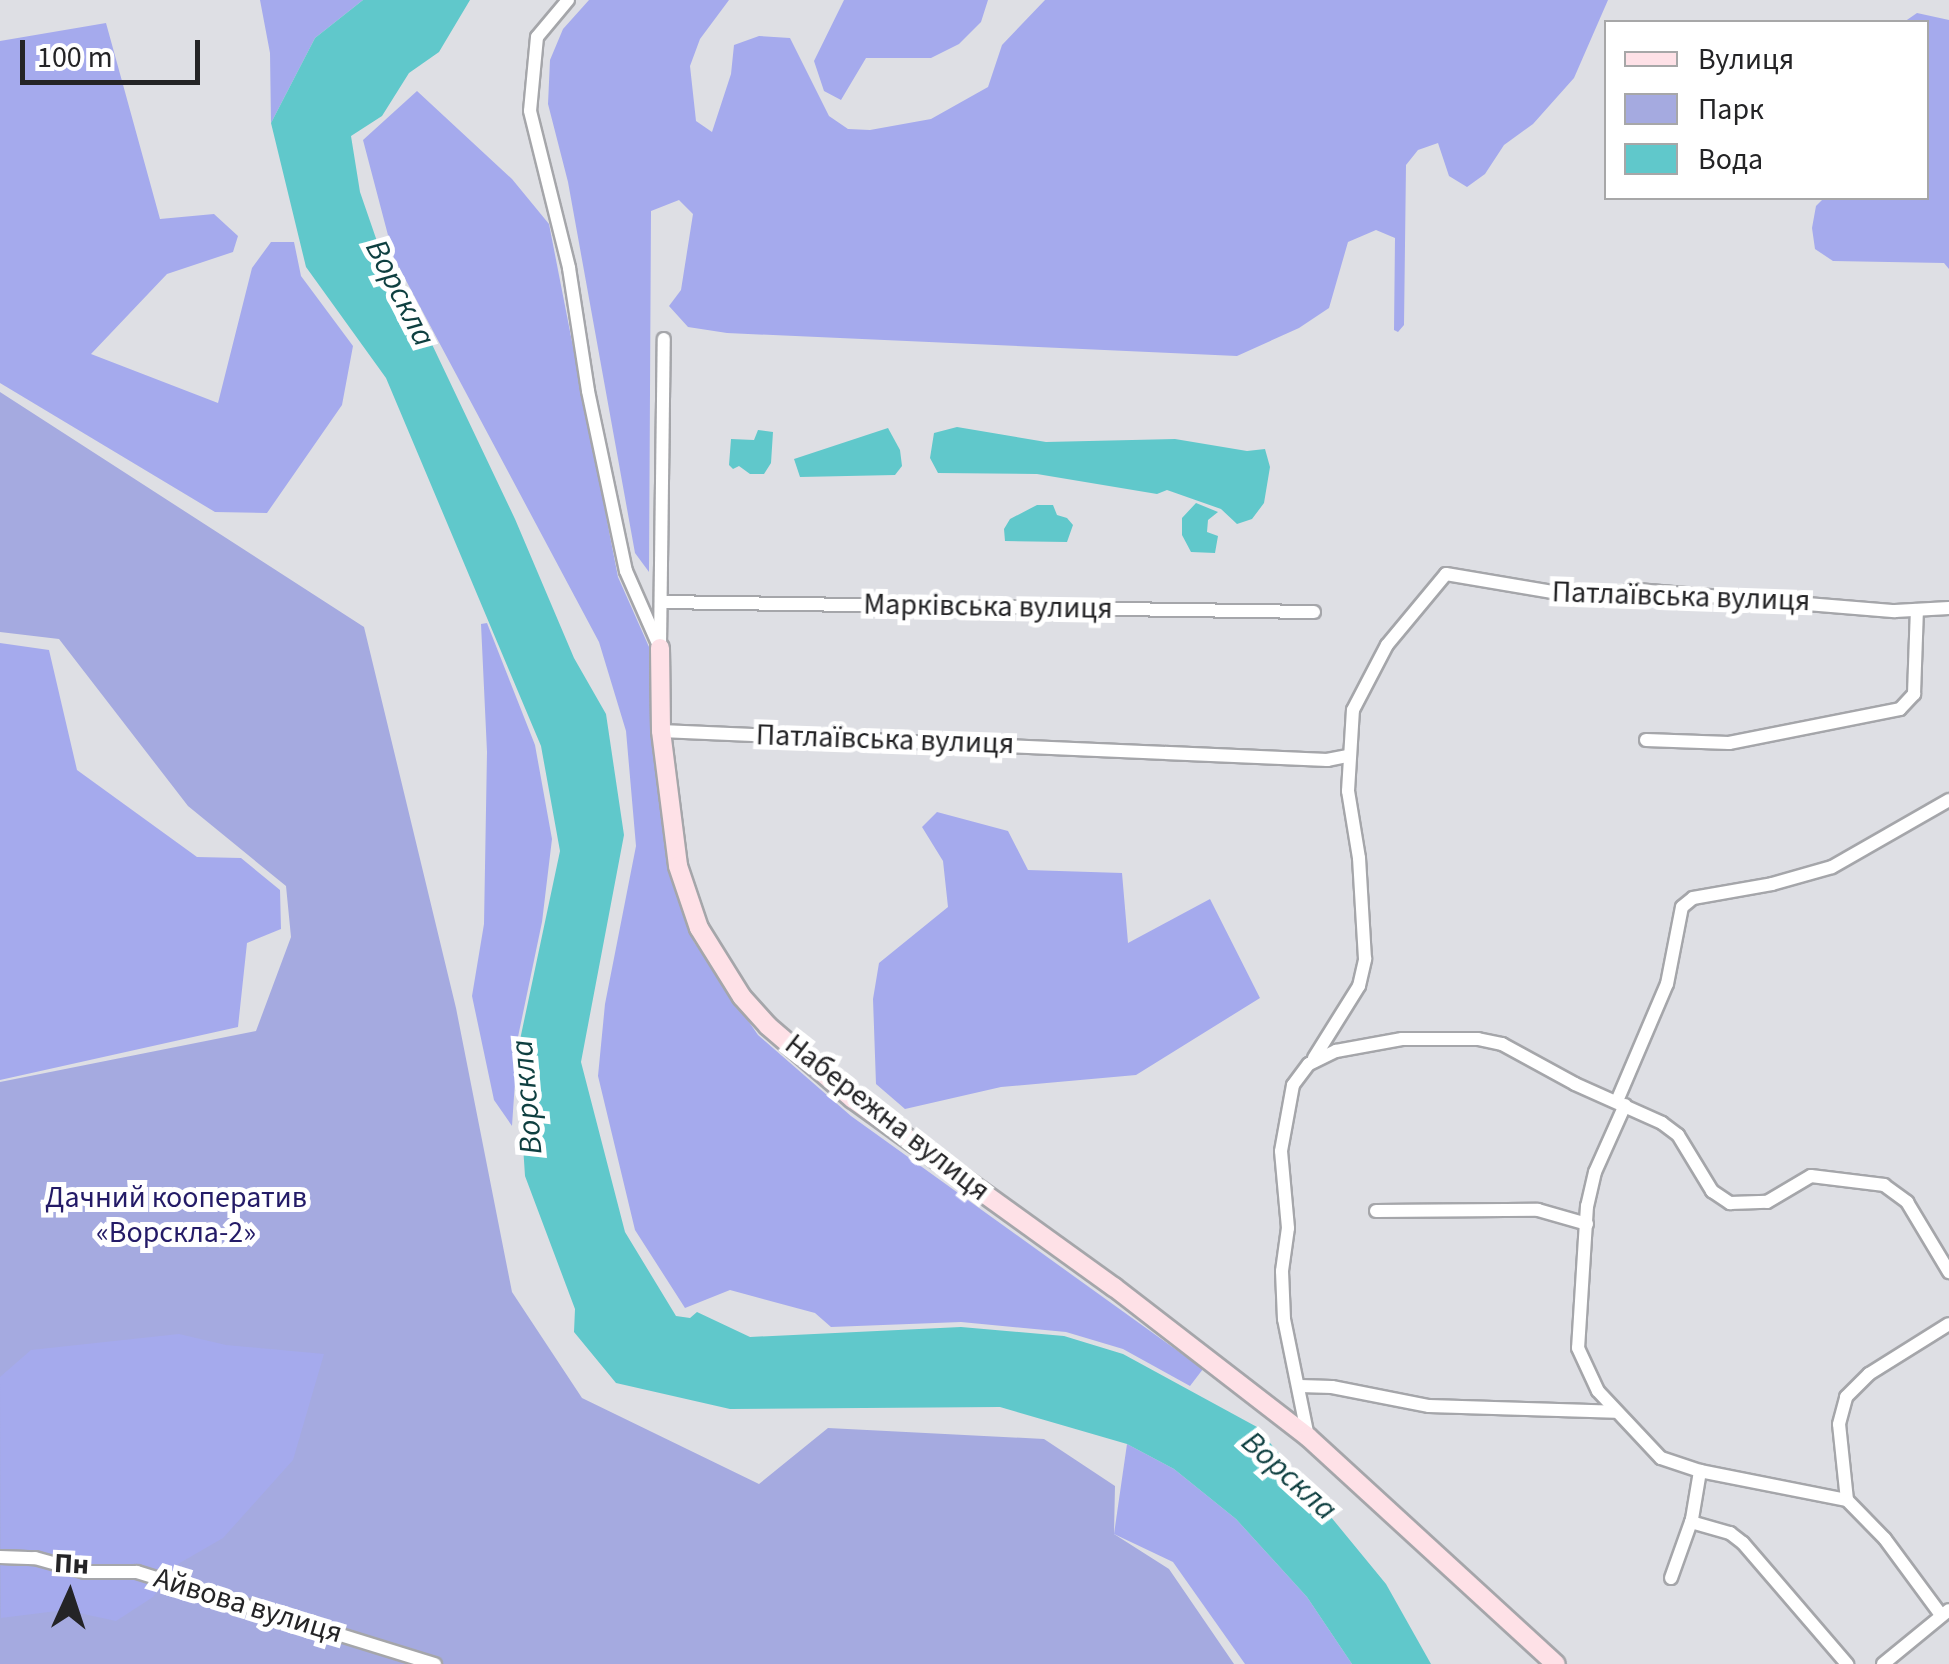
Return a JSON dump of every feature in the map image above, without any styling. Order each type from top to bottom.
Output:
[{"type":"street","points":[[568,0],[554,12],[537,38],[530,112],[568,268],[588,391],[626,571],[660,648]]},
{"type":"street","name":"Набережна вулиця","points":[[664,339],[661,731],[674,842],[687,900],[720,965],[768,1026],[853,1099],[1114,1287],[1308,1437],[1556,1664]]},
{"type":"street","name":"Патлаївська вулиця","points":[[1308,1437],[1284,1319],[1282,1271],[1288,1228],[1281,1151],[1285,1110],[1293,1085],[1348,1007],[1364,973],[1347,756],[1353,710],[1370,674],[1412,610],[1446,574],[1588,598],[1637,590],[1917,610],[1949,608]]},
{"type":"street","name":"Марківська вулиця","points":[[661,602],[1314,612]]},
{"type":"street","points":[[1646,740],[1729,742],[1900,709],[1914,694],[1917,610]]},
{"type":"street","name":"Патлаївська вулиця","points":[[661,731],[1327,760],[1347,756]]},
{"type":"street","points":[[1883,1664],[1945,1612],[1885,1538],[1847,1500],[1700,1471],[1662,1458],[1615,1412],[1579,1356],[1587,1224],[1595,1172],[1667,984],[1682,906],[1693,898],[1772,884],[1832,867],[1949,800]]},
{"type":"street","points":[[1310,1064],[1336,1051],[1402,1039],[1478,1038],[1502,1044],[1678,1136],[1712,1191],[1730,1203],[1767,1202],[1811,1176],[1884,1185],[1907,1202],[1949,1272]]},
{"type":"street","points":[[1376,1210],[1538,1210],[1587,1224]]},
{"type":"street","points":[[1847,1500],[1838,1424],[1846,1397],[1869,1374],[1949,1324]]},
{"type":"street","points":[[1300,1386],[1332,1386],[1442,1407],[1615,1412]]},
{"type":"street","points":[[1671,1578],[1691,1522],[1700,1471]]},
{"type":"street","points":[[1691,1522],[1730,1533],[1743,1542],[1848,1664]]},
{"type":"street","name":"Айвова вулиця","points":[[0,1557],[35,1558],[85,1572],[137,1572],[434,1664]]},
{"type":"green space","name":"Дачний кооператив «Ворскла-2»","points":[[0,392],[364,627],[456,1008],[512,1292],[582,1398],[759,1484],[828,1428],[1044,1439],[1115,1486],[1114,1534],[1169,1569],[1234,1664],[0,1664],[0,1082],[256,1031],[291,937],[286,886],[188,806],[59,639],[0,632]]},
{"type":"shaded area","points":[[260,0],[363,0],[315,38],[271,123],[270,53]]},
{"type":"shaded area","points":[[589,0],[729,0],[700,39],[690,66],[696,121],[712,132],[731,74],[734,45],[759,36],[790,38],[829,116],[848,129],[870,130],[931,119],[988,87],[1002,45],[1045,0],[1608,0],[1574,78],[1533,124],[1504,145],[1485,174],[1467,187],[1449,176],[1438,143],[1418,150],[1406,165],[1404,325],[1398,332],[1394,330],[1395,238],[1376,230],[1348,242],[1329,308],[1299,328],[1237,356],[727,333],[688,327],[669,306],[681,290],[693,214],[679,200],[651,211],[649,572],[635,553],[568,182],[548,104],[550,60],[563,29]]},
{"type":"shaded area","points":[[844,0],[988,0],[981,22],[959,44],[931,58],[866,58],[841,100],[824,91],[814,61]]},
{"type":"shaded area","points":[[1917,13],[1949,20],[1949,269],[1944,263],[1833,261],[1815,249],[1812,228],[1816,206],[1822,200],[1929,200],[1929,20],[1907,20]]},
{"type":"shaded area","points":[[106,23],[160,219],[214,214],[238,236],[233,252],[167,274],[91,354],[218,403],[252,268],[271,242],[294,242],[301,276],[353,346],[342,405],[267,513],[215,512],[0,383],[0,41]]},
{"type":"shaded area","points":[[417,91],[512,179],[549,224],[618,577],[653,656],[674,879],[694,942],[758,1035],[851,1116],[1203,1369],[1190,1386],[1123,1349],[1066,1332],[961,1322],[831,1327],[815,1313],[730,1290],[685,1308],[635,1230],[598,1076],[605,1004],[636,846],[626,731],[599,642],[394,258],[363,140]]},
{"type":"shaded area","points":[[487,623],[535,745],[552,839],[542,922],[518,1037],[512,1126],[494,1100],[472,996],[484,924],[487,752],[481,624]]},
{"type":"shaded area","points":[[0,643],[49,650],[77,770],[197,857],[241,858],[280,890],[281,929],[247,943],[238,1027],[0,1080]]},
{"type":"shaded area","points":[[937,812],[1008,831],[1028,870],[1122,873],[1128,943],[1210,899],[1260,998],[1136,1075],[1001,1087],[905,1109],[876,1084],[873,999],[879,963],[948,907],[943,861],[922,827]]},
{"type":"shaded area","points":[[179,1334],[226,1345],[324,1354],[293,1460],[223,1538],[178,1564],[153,1597],[116,1621],[65,1610],[1,1618],[0,1377],[31,1350]]},
{"type":"shaded area","points":[[1127,1444],[1174,1469],[1236,1519],[1307,1597],[1352,1664],[1245,1664],[1173,1562],[1114,1534]]},
{"type":"water","name":"Ворскла","points":[[363,0],[470,0],[439,52],[409,73],[382,116],[351,136],[360,192],[380,250],[410,298],[515,519],[574,658],[606,714],[624,835],[581,1062],[625,1232],[676,1316],[690,1318],[697,1312],[750,1337],[961,1327],[1064,1336],[1123,1354],[1257,1427],[1386,1584],[1431,1664],[1352,1664],[1307,1597],[1236,1519],[1174,1469],[1127,1444],[1000,1407],[730,1409],[616,1383],[574,1332],[575,1309],[525,1176],[517,1054],[560,851],[541,746],[386,378],[306,267],[271,123],[315,38]]},
{"type":"water","points":[[957,427],[1046,442],[1175,439],[1247,451],[1265,449],[1270,467],[1264,503],[1252,519],[1237,524],[1221,509],[1167,490],[1157,494],[1037,474],[938,473],[930,458],[934,433]]},
{"type":"water","points":[[888,428],[900,450],[902,466],[895,475],[800,477],[794,459]]},
{"type":"water","points":[[758,430],[773,432],[771,463],[764,474],[750,474],[739,466],[733,469],[729,465],[731,439],[754,440]]},
{"type":"water","points":[[1196,503],[1218,512],[1208,520],[1207,532],[1218,536],[1215,553],[1191,552],[1182,535],[1182,518]]},
{"type":"water","points":[[1037,505],[1053,505],[1057,515],[1073,525],[1067,542],[1005,541],[1004,529],[1010,519]]}]
